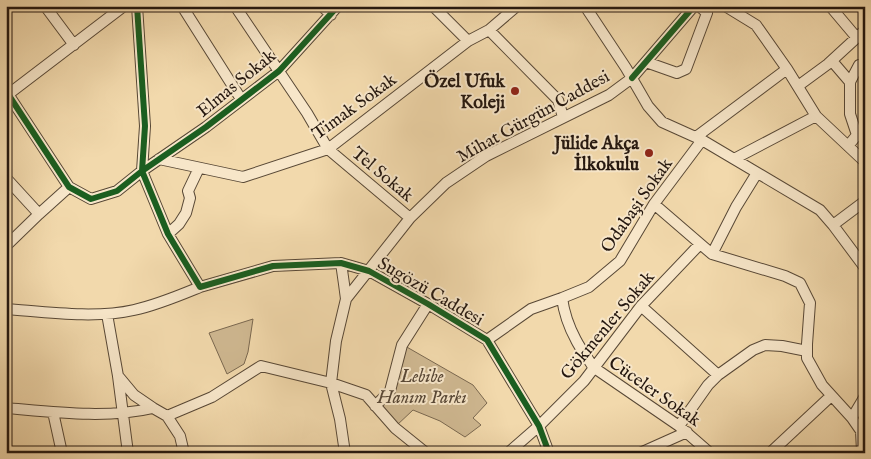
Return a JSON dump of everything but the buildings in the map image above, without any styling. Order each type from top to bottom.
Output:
[{"type":"street","points":[[45,6],[74,45]]},
{"type":"street","points":[[6,246],[69,187],[7,94],[124,6]]},
{"type":"street","points":[[137,6],[145,126],[142,171],[168,234],[200,287]]},
{"type":"street","points":[[182,6],[241,99]]},
{"type":"street","name":"Tel Sokak","points":[[235,6],[328,149],[410,218]]},
{"type":"street","points":[[322,6],[330,15]]},
{"type":"street","name":"Elmas Sokak","points":[[69,187],[91,199],[117,192],[142,171],[206,127],[279,71],[338,6]]},
{"type":"street","points":[[433,6],[468,40]]},
{"type":"street","name":"Timak Sokak","points":[[159,159],[243,177],[328,149],[468,40],[489,30],[517,6]]},
{"type":"street","points":[[585,6],[648,106],[662,122],[699,138],[820,210],[834,225],[865,268]]},
{"type":"street","name":"Mihat Gürgün Caddesi","points":[[346,300],[410,218],[446,183],[486,156],[610,94],[632,78],[694,6]]},
{"type":"street","points":[[646,62],[677,73],[686,69],[707,13],[699,6]]},
{"type":"street","points":[[725,6],[756,25],[787,69],[816,116],[865,162]]},
{"type":"street","points":[[830,6],[857,38]]},
{"type":"street","points":[[489,30],[558,100],[563,117]]},
{"type":"street","points":[[798,86],[832,61],[865,30]]},
{"type":"street","points":[[832,61],[850,82]]},
{"type":"street","points":[[848,146],[858,135],[850,114],[850,82],[859,65]]},
{"type":"street","name":"Odabaşi Sokak","points":[[486,340],[530,309],[589,287],[620,261],[654,204],[699,138],[787,69]]},
{"type":"street","points":[[734,159],[816,116]]},
{"type":"street","points":[[168,234],[179,224],[186,213],[190,198],[188,191],[200,168]]},
{"type":"street","points":[[712,254],[736,207],[757,172]]},
{"type":"street","points":[[6,178],[38,214]]},
{"type":"street","points":[[834,225],[865,201]]},
{"type":"street","points":[[654,204],[712,254],[785,276],[800,283],[810,303],[807,358],[822,385],[852,418],[861,431],[863,451]]},
{"type":"street","name":"Gökmenler Sokak","points":[[508,453],[539,426],[584,381],[641,306],[700,244]]},
{"type":"street","points":[[340,263],[346,300],[336,341],[330,383],[340,419],[345,453]]},
{"type":"street","name":"Sugözü Caddesi","points":[[9,309],[46,313],[107,314],[133,310],[162,302],[200,287],[273,266],[340,263],[369,271],[428,304],[486,340],[539,426],[549,453]]},
{"type":"street","name":"Cüceler Sokak","points":[[562,298],[564,312],[577,341],[594,368],[683,429],[710,453]]},
{"type":"street","points":[[375,406],[390,392],[402,345],[428,304]]},
{"type":"street","points":[[641,306],[718,375]]},
{"type":"street","points":[[107,314],[118,376],[128,453]]},
{"type":"street","points":[[640,453],[683,429],[708,386],[718,375],[753,350],[765,345],[807,351]]},
{"type":"street","points":[[166,416],[212,397],[261,366],[330,383],[366,395],[394,428],[426,453]]},
{"type":"street","points":[[118,376],[134,395],[166,416],[180,436],[184,453]]},
{"type":"street","points":[[770,453],[831,396]]},
{"type":"street","points":[[852,418],[865,396]]},
{"type":"street","points":[[6,408],[54,412],[123,413],[153,408]]},
{"type":"street","points":[[54,412],[62,453]]},
{"type":"green space","points":[[253,319],[248,352],[244,364],[227,374],[209,333]]},
{"type":"green space","name":"Lebibe Hanım Parkı","points":[[405,346],[473,385],[487,403],[473,418],[481,425],[465,437],[440,421],[413,410],[396,426],[379,407]]},
{"type":"cycle path","points":[[137,6],[145,126],[142,171],[168,234],[200,287],[273,266],[341,263],[369,271],[487,340],[539,426],[549,453]]},
{"type":"cycle path","points":[[6,91],[69,187],[91,199],[117,191],[142,171],[206,127],[279,71],[338,6]]},
{"type":"cycle path","points":[[632,78],[694,6]]},
{"type":"place","name":"Özel Ufuk Koleji","points":[[515,91]]},
{"type":"place","name":"Jülide Akça İlkokulu","points":[[649,153]]}]
